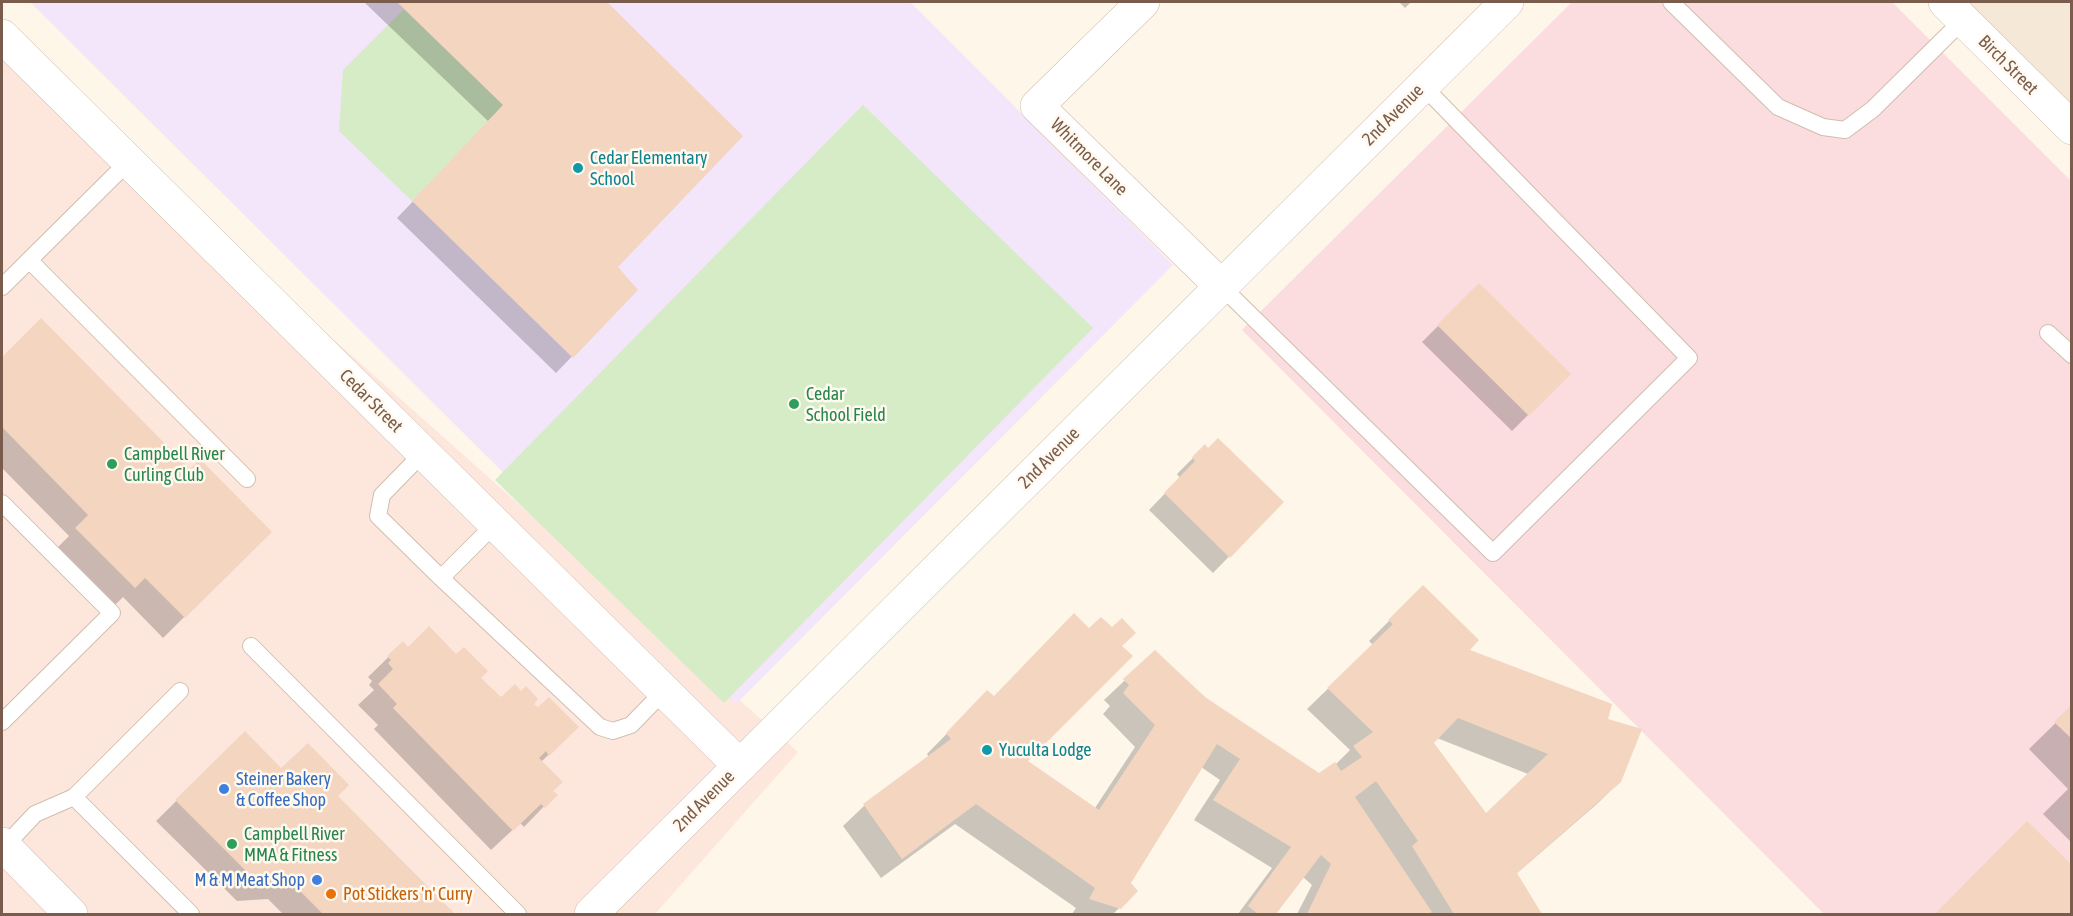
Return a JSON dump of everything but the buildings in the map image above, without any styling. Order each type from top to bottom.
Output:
[{"type":"street","name":"Whitmore Lane","points":[[1143,2],[1037,106],[1221,286]]},
{"type":"street","name":"2nd Avenue","points":[[591,915],[1507,2]]},
{"type":"street","name":"Birch Street","points":[[1954,11],[2072,128]]},
{"type":"street","name":"Cedar Street","points":[[2,36],[740,766]]},
{"type":"street","points":[[3,845],[71,915]]},
{"type":"lane","points":[[1671,2],[1778,107],[1823,127],[1845,130],[1873,109],[1954,11]]},
{"type":"lane","points":[[1221,286],[1493,553],[1689,358],[1422,85]]},
{"type":"lane","points":[[2,287],[128,162]]},
{"type":"lane","points":[[29,260],[247,479]]},
{"type":"lane","points":[[2048,333],[2072,355]]},
{"type":"lane","points":[[423,453],[382,495],[378,516],[600,727],[613,731],[631,725],[664,691]]},
{"type":"lane","points":[[2,503],[112,613],[2,722]]},
{"type":"lane","points":[[441,578],[495,524]]},
{"type":"lane","points":[[251,646],[518,915]]},
{"type":"lane","points":[[3,845],[35,814],[74,797],[180,691]]},
{"type":"lane","points":[[74,797],[191,915]]},
{"type":"shaded area","points":[[30,2],[910,2],[1173,265],[736,704]]},
{"type":"shaded area","points":[[1572,2],[1892,2],[2071,181],[2071,914],[1824,914],[1242,330]]},
{"type":"shaded area","points":[[1945,2],[2071,2],[2071,127]]},
{"type":"shaded area","points":[[2,45],[798,752],[655,914],[2,914]]},
{"type":"green space","points":[[404,9],[503,105],[412,201],[339,131],[343,70]]},
{"type":"green space","name":"Cedar School Field","points":[[863,105],[1093,328],[724,703],[495,480]]},
{"type":"place","name":"Cedar Elementary School","points":[[578,168]]},
{"type":"place","name":"Cedar School Field","points":[[794,404]]},
{"type":"place","name":"Campbell River Curling Club","points":[[112,464]]},
{"type":"place","name":"Yuculta Lodge","points":[[987,750]]},
{"type":"place","name":"Steiner Bakery & Coffee Shop","points":[[224,789]]},
{"type":"place","name":"Campbell River MMA & Fitness","points":[[232,844]]},
{"type":"place","name":"M & M Meat Shop","points":[[317,880]]},
{"type":"place","name":"Pot Stickers 'n' Curry","points":[[331,894]]}]
